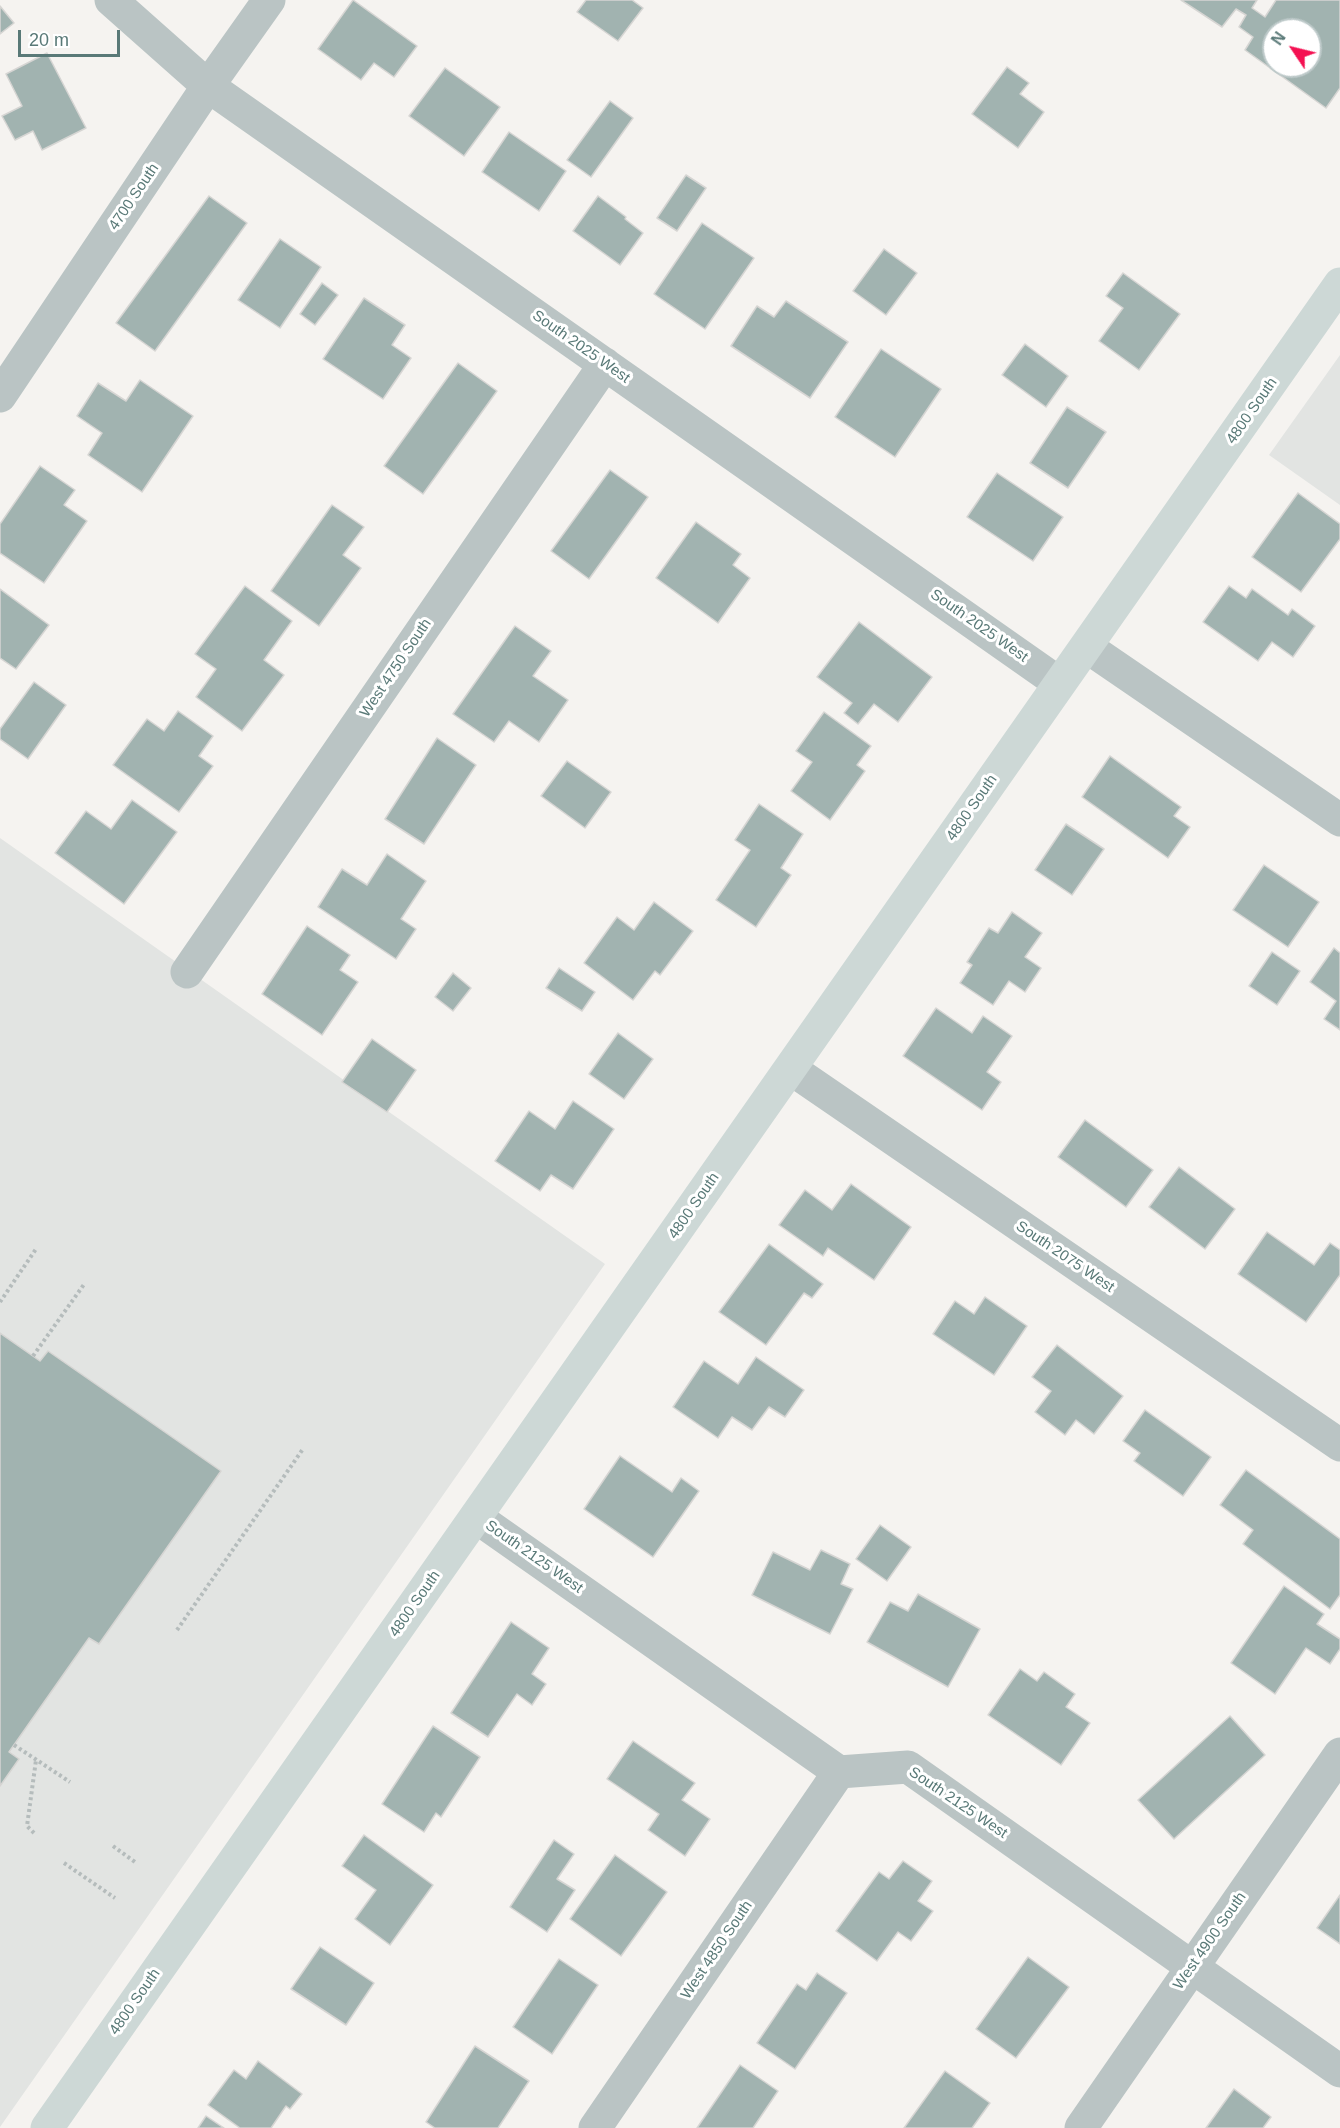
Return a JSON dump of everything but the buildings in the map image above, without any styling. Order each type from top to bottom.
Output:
[{"type":"main road","name":"4800 South","points":[[47,2128],[1340,285]]},
{"type":"street","name":"South 2025 West","points":[[111,0],[208,86],[1059,683]]},
{"type":"street","name":"4700 South","points":[[0,396],[208,86],[269,0]]},
{"type":"street","name":"West 4750 South","points":[[187,972],[605,364]]},
{"type":"street","points":[[1086,646],[1340,820]]},
{"type":"street","name":"South 2075 West","points":[[791,1069],[1340,1445]]},
{"type":"street","name":"South 2125 West","points":[[476,1517],[839,1772],[908,1767],[1340,2071]]},
{"type":"street","name":"West 4900 South","points":[[1081,2128],[1340,1754]]},
{"type":"street","name":"West 4850 South","points":[[595,2128],[839,1772]]},
{"type":"path","points":[[0,1302],[36,1249]]},
{"type":"path","points":[[33,1356],[85,1283]]},
{"type":"path","points":[[177,1630],[303,1449]]},
{"type":"path","points":[[14,1745],[70,1782]]},
{"type":"path","points":[[34,1833],[27,1826],[36,1760]]},
{"type":"path","points":[[113,1846],[135,1862]]},
{"type":"path","points":[[64,1863],[115,1898]]},
{"type":"shaded area","points":[[1340,355],[1340,505],[1269,455]]},
{"type":"shaded area","points":[[0,838],[605,1264],[0,2127]]}]
